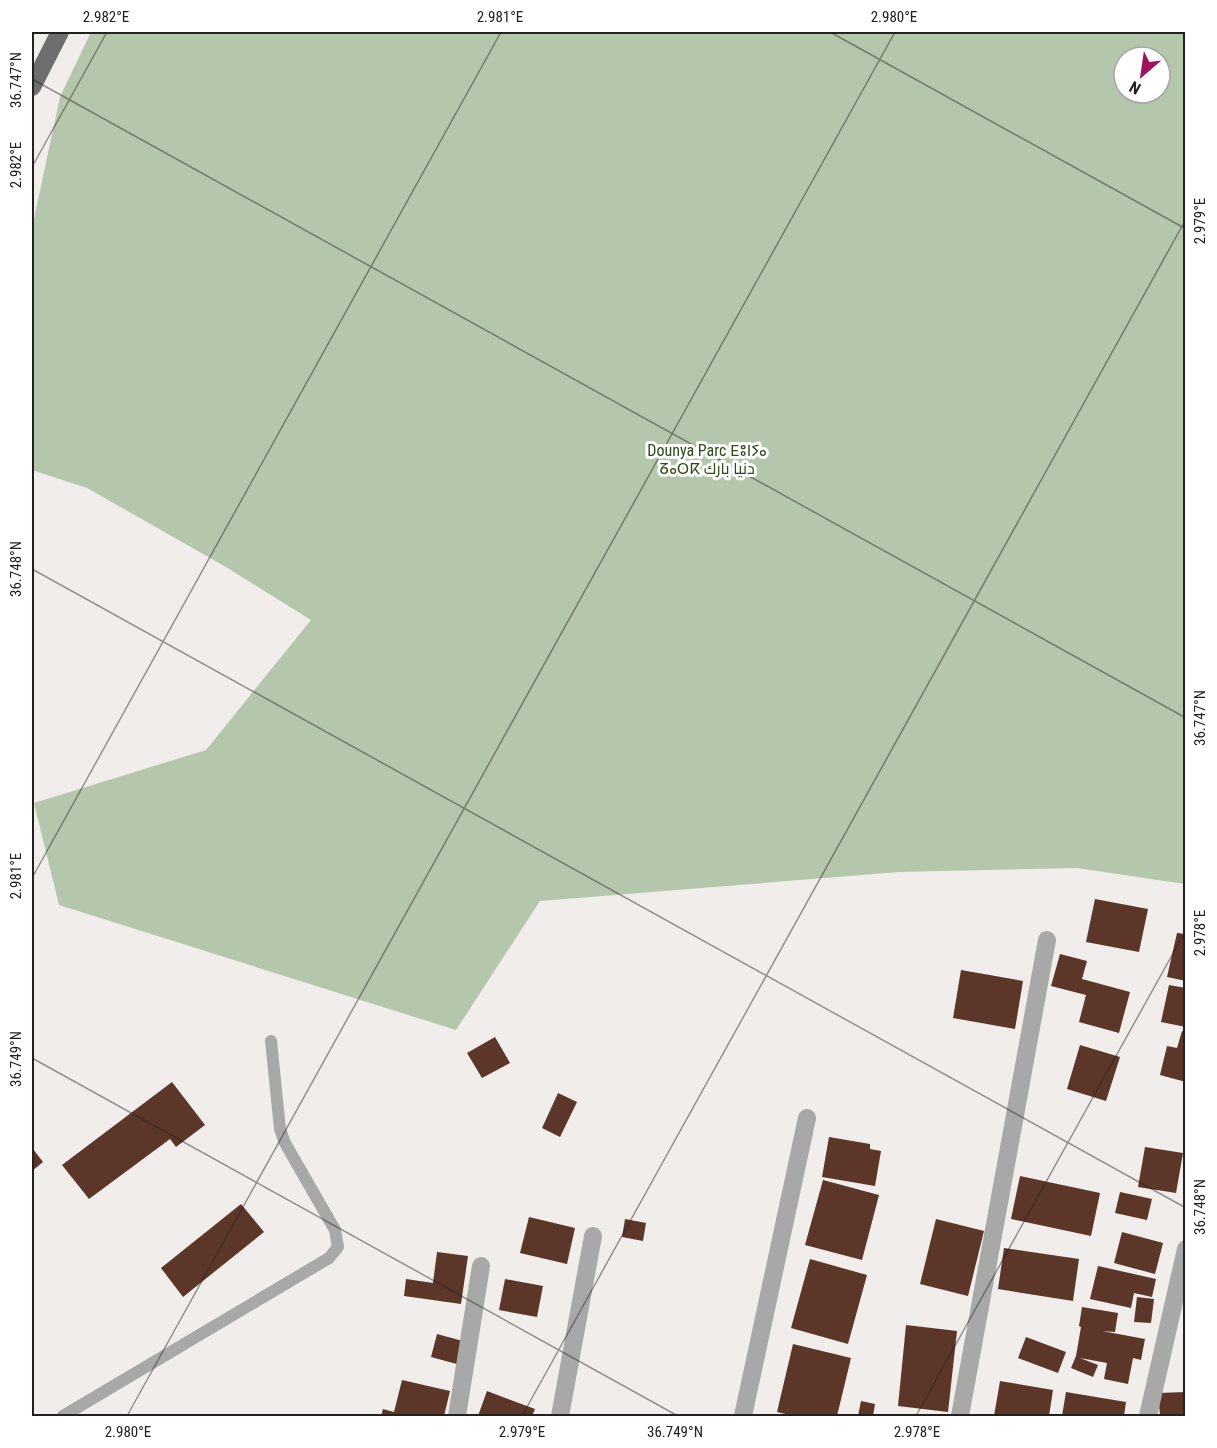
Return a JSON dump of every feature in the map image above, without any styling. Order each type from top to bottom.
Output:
[{"type":"main road","points":[[32,87],[60,32]]},
{"type":"street","points":[[960,1416],[1047,940]]},
{"type":"street","points":[[743,1416],[807,1118]]},
{"type":"street","points":[[560,1416],[593,1236]]},
{"type":"street","points":[[1148,1416],[1177,1325],[1185,1249]]},
{"type":"street","points":[[457,1416],[481,1266]]},
{"type":"lane","points":[[63,1416],[329,1258],[338,1246],[335,1230],[285,1143],[280,1129],[271,1041]]},
{"type":"green space","name":"Dounya Parc ⴹⵓⵏⵢⴰ ⵒⴰⵔⴽ دنيا بارك","points":[[91,32],[1185,32],[1185,884],[1077,868],[899,872],[540,901],[456,1030],[59,905],[34,803],[206,750],[311,620],[226,567],[87,488],[32,470],[32,228],[60,97]]},
{"type":"building","points":[[1095,899],[1148,909],[1139,952],[1086,942]]},
{"type":"building","points":[[1177,933],[1186,934],[1186,981],[1167,977]]},
{"type":"building","points":[[1060,954],[1087,961],[1082,979],[1130,992],[1119,1033],[1079,1022],[1086,995],[1051,986]]},
{"type":"building","points":[[961,970],[1023,981],[1015,1029],[953,1018]]},
{"type":"building","points":[[1169,985],[1186,988],[1186,1027],[1161,1022]]},
{"type":"building","points":[[1182,1031],[1186,1032],[1186,1082],[1160,1075],[1167,1046],[1177,1048]]},
{"type":"building","points":[[495,1037],[510,1063],[482,1078],[467,1053]]},
{"type":"building","points":[[1080,1045],[1120,1057],[1106,1101],[1067,1089]]},
{"type":"building","points":[[172,1082],[205,1125],[176,1147],[170,1139],[89,1199],[62,1165]]},
{"type":"building","points":[[558,1093],[577,1102],[560,1137],[542,1128]]},
{"type":"building","points":[[829,1137],[870,1144],[870,1149],[881,1151],[875,1186],[822,1177]]},
{"type":"building","points":[[1145,1147],[1183,1153],[1176,1193],[1138,1187]]},
{"type":"building","points":[[33,1149],[43,1162],[32,1171],[32,1151]]},
{"type":"building","points":[[1020,1176],[1100,1193],[1091,1236],[1011,1219]]},
{"type":"building","points":[[823,1180],[879,1195],[862,1260],[805,1245]]},
{"type":"building","points":[[1120,1192],[1152,1199],[1147,1220],[1115,1213]]},
{"type":"building","points":[[241,1204],[264,1232],[183,1297],[161,1268]]},
{"type":"building","points":[[529,1217],[575,1228],[567,1264],[520,1253]]},
{"type":"building","points":[[625,1219],[646,1223],[643,1241],[622,1237]]},
{"type":"building","points":[[936,1219],[984,1231],[968,1296],[920,1284]]},
{"type":"building","points":[[1122,1232],[1163,1243],[1155,1274],[1114,1263]]},
{"type":"building","points":[[1004,1248],[1079,1259],[1073,1301],[998,1289]]},
{"type":"building","points":[[437,1252],[468,1256],[461,1304],[404,1296],[406,1279],[433,1283]]},
{"type":"building","points":[[810,1259],[867,1275],[848,1344],[791,1328]]},
{"type":"building","points":[[1098,1266],[1156,1279],[1152,1297],[1134,1293],[1131,1308],[1090,1299]]},
{"type":"building","points":[[505,1279],[543,1286],[537,1317],[499,1310]]},
{"type":"building","points":[[1137,1297],[1154,1299],[1151,1323],[1134,1322]]},
{"type":"building","points":[[1082,1307],[1118,1313],[1115,1332],[1102,1331],[1145,1339],[1141,1360],[1133,1358],[1128,1384],[1104,1379],[1107,1363],[1080,1358],[1098,1365],[1093,1377],[1071,1368],[1076,1356]]},
{"type":"building","points":[[906,1325],[957,1331],[948,1412],[898,1406]]},
{"type":"building","points":[[437,1334],[470,1343],[464,1366],[431,1357]]},
{"type":"building","points":[[1026,1337],[1066,1352],[1058,1373],[1018,1358]]},
{"type":"building","points":[[793,1344],[851,1358],[837,1416],[794,1416],[777,1412]]},
{"type":"building","points":[[402,1380],[450,1391],[444,1416],[381,1416],[383,1409],[394,1412]]},
{"type":"building","points":[[1000,1381],[1053,1390],[1049,1416],[994,1416]]},
{"type":"building","points":[[487,1391],[535,1409],[532,1416],[478,1416]]},
{"type":"building","points":[[1066,1392],[1126,1402],[1124,1416],[1062,1416]]},
{"type":"building","points":[[1186,1392],[1186,1416],[1160,1416],[1158,1393]]},
{"type":"building","points":[[861,1401],[875,1404],[873,1416],[858,1416]]}]
